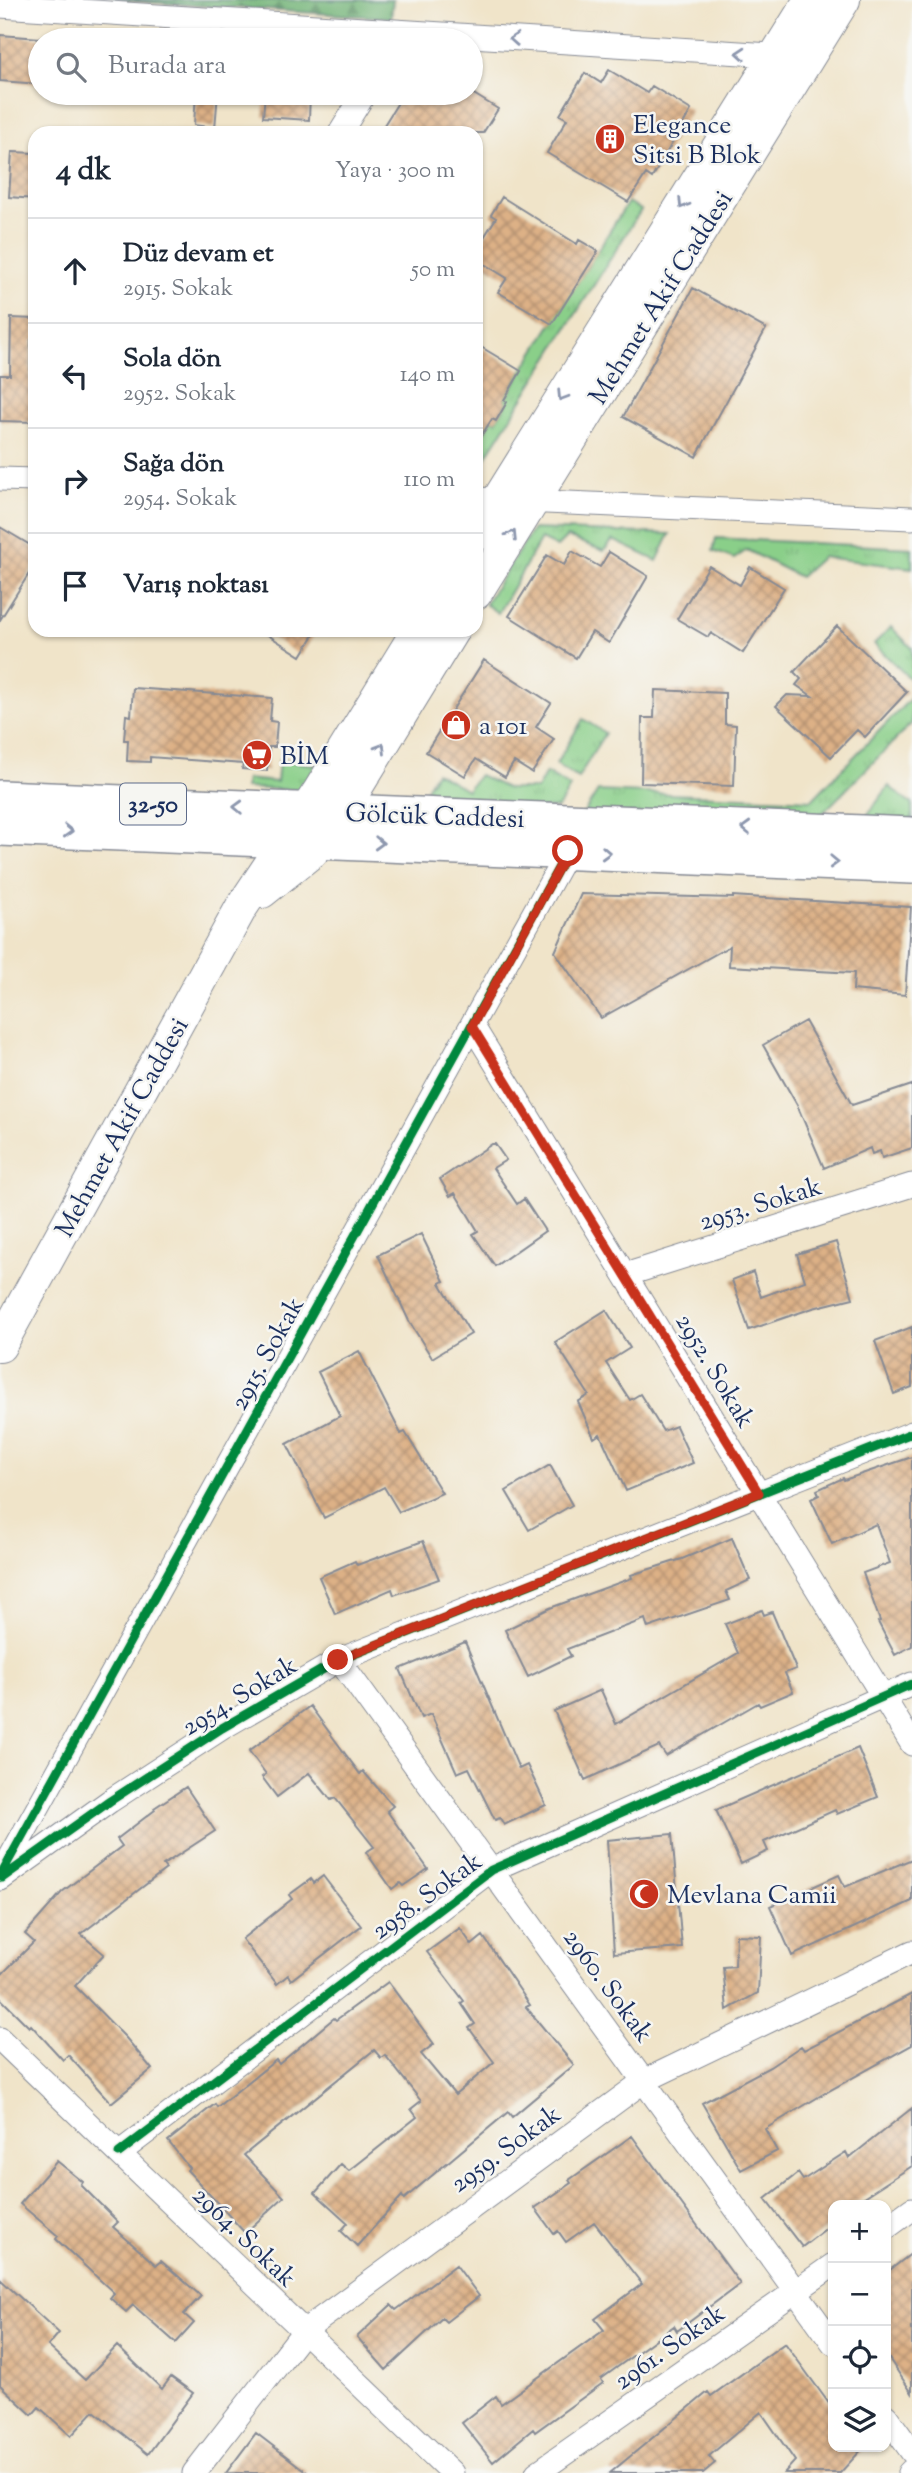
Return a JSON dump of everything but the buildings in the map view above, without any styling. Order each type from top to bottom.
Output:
[{"type":"main road","name":"Gölcük Caddesi","points":[[0,798],[912,835]]},
{"type":"main road","name":"Gölcük Caddesi","points":[[0,828],[912,866]]},
{"type":"street","name":"Mehmet Akif Caddesi","points":[[487,500],[810,0]]},
{"type":"street","name":"Mehmet Akif Caddesi","points":[[483,582],[844,0]]},
{"type":"street","points":[[0,6],[294,28]]},
{"type":"street","points":[[483,40],[809,57]]},
{"type":"street","points":[[344,126],[358,105]]},
{"type":"street","points":[[0,479],[28,480]]},
{"type":"street","points":[[487,500],[911,517]]},
{"type":"street","name":"Mehmet Akif Caddesi","points":[[0,1346],[241,908],[306,810],[414,637]]},
{"type":"street","name":"Mehmet Akif Caddesi","points":[[241,908],[322,841],[449,637]]},
{"type":"street","name":"2915. Sokak","points":[[0,1878],[568,851]]},
{"type":"street","name":"2952. Sokak","points":[[472,1026],[912,1744]]},
{"type":"street","name":"2953. Sokak","points":[[625,1275],[912,1185]]},
{"type":"street","name":"2954. Sokak","points":[[0,1878],[177,1757],[338,1660],[912,1433]]},
{"type":"street","name":"2960. Sokak","points":[[338,1660],[828,2336]]},
{"type":"street","name":"2958. Sokak","points":[[119,2153],[491,1870],[912,1684]]},
{"type":"street","name":"2959. Sokak","points":[[194,2473],[304,2331],[644,2081],[912,1952]]},
{"type":"street","name":"2964. Sokak","points":[[0,2039],[452,2473]]},
{"type":"street","points":[[891,2224],[912,2209]]},
{"type":"street","name":"2961. Sokak","points":[[537,2473],[828,2269]]},
{"type":"street","points":[[891,2423],[912,2452]]},
{"type":"green space","points":[[112,0],[393,0],[391,18]]},
{"type":"green space","points":[[628,202],[641,210],[483,462],[483,433],[492,419],[496,421],[507,403],[504,400]]},
{"type":"green space","points":[[533,529],[670,534],[657,561],[613,540],[604,551],[567,537],[557,547],[541,539],[498,613],[485,604]]},
{"type":"green space","points":[[716,538],[912,548],[912,568],[822,557],[800,577],[747,550],[734,559],[713,551]]},
{"type":"green space","points":[[891,627],[912,648],[912,681],[874,644]]},
{"type":"green space","points":[[912,697],[912,723],[817,819],[584,813],[598,791],[812,800]]},
{"type":"green space","points":[[583,719],[605,733],[578,778],[556,764]]},
{"type":"green space","points":[[279,760],[316,765],[301,790],[245,788],[246,779],[277,782]]},
{"type":"green space","points":[[436,772],[467,790],[479,775],[508,789],[537,789],[546,773],[570,787],[558,808],[424,804],[427,787]]},
{"type":"green space","points":[[889,786],[908,802],[912,802],[912,824],[862,822]]},
{"type":"cycle path","points":[[0,1876],[568,851]]},
{"type":"cycle path","points":[[2,1878],[110,1801],[222,1728],[339,1660],[912,1433]]},
{"type":"cycle path","points":[[119,2153],[491,1870],[912,1684]]},
{"type":"place","name":"Elegance Sitsi B Blok","points":[[610,139]]},
{"type":"place","name":"a 101","points":[[456,725]]},
{"type":"place","name":"BİM","points":[[257,755]]},
{"type":"place","name":"Mevlana Camii","points":[[644,1894]]},
{"type":"route","points":[[338,1660],[759,1493],[472,1026],[568,851]]}]
